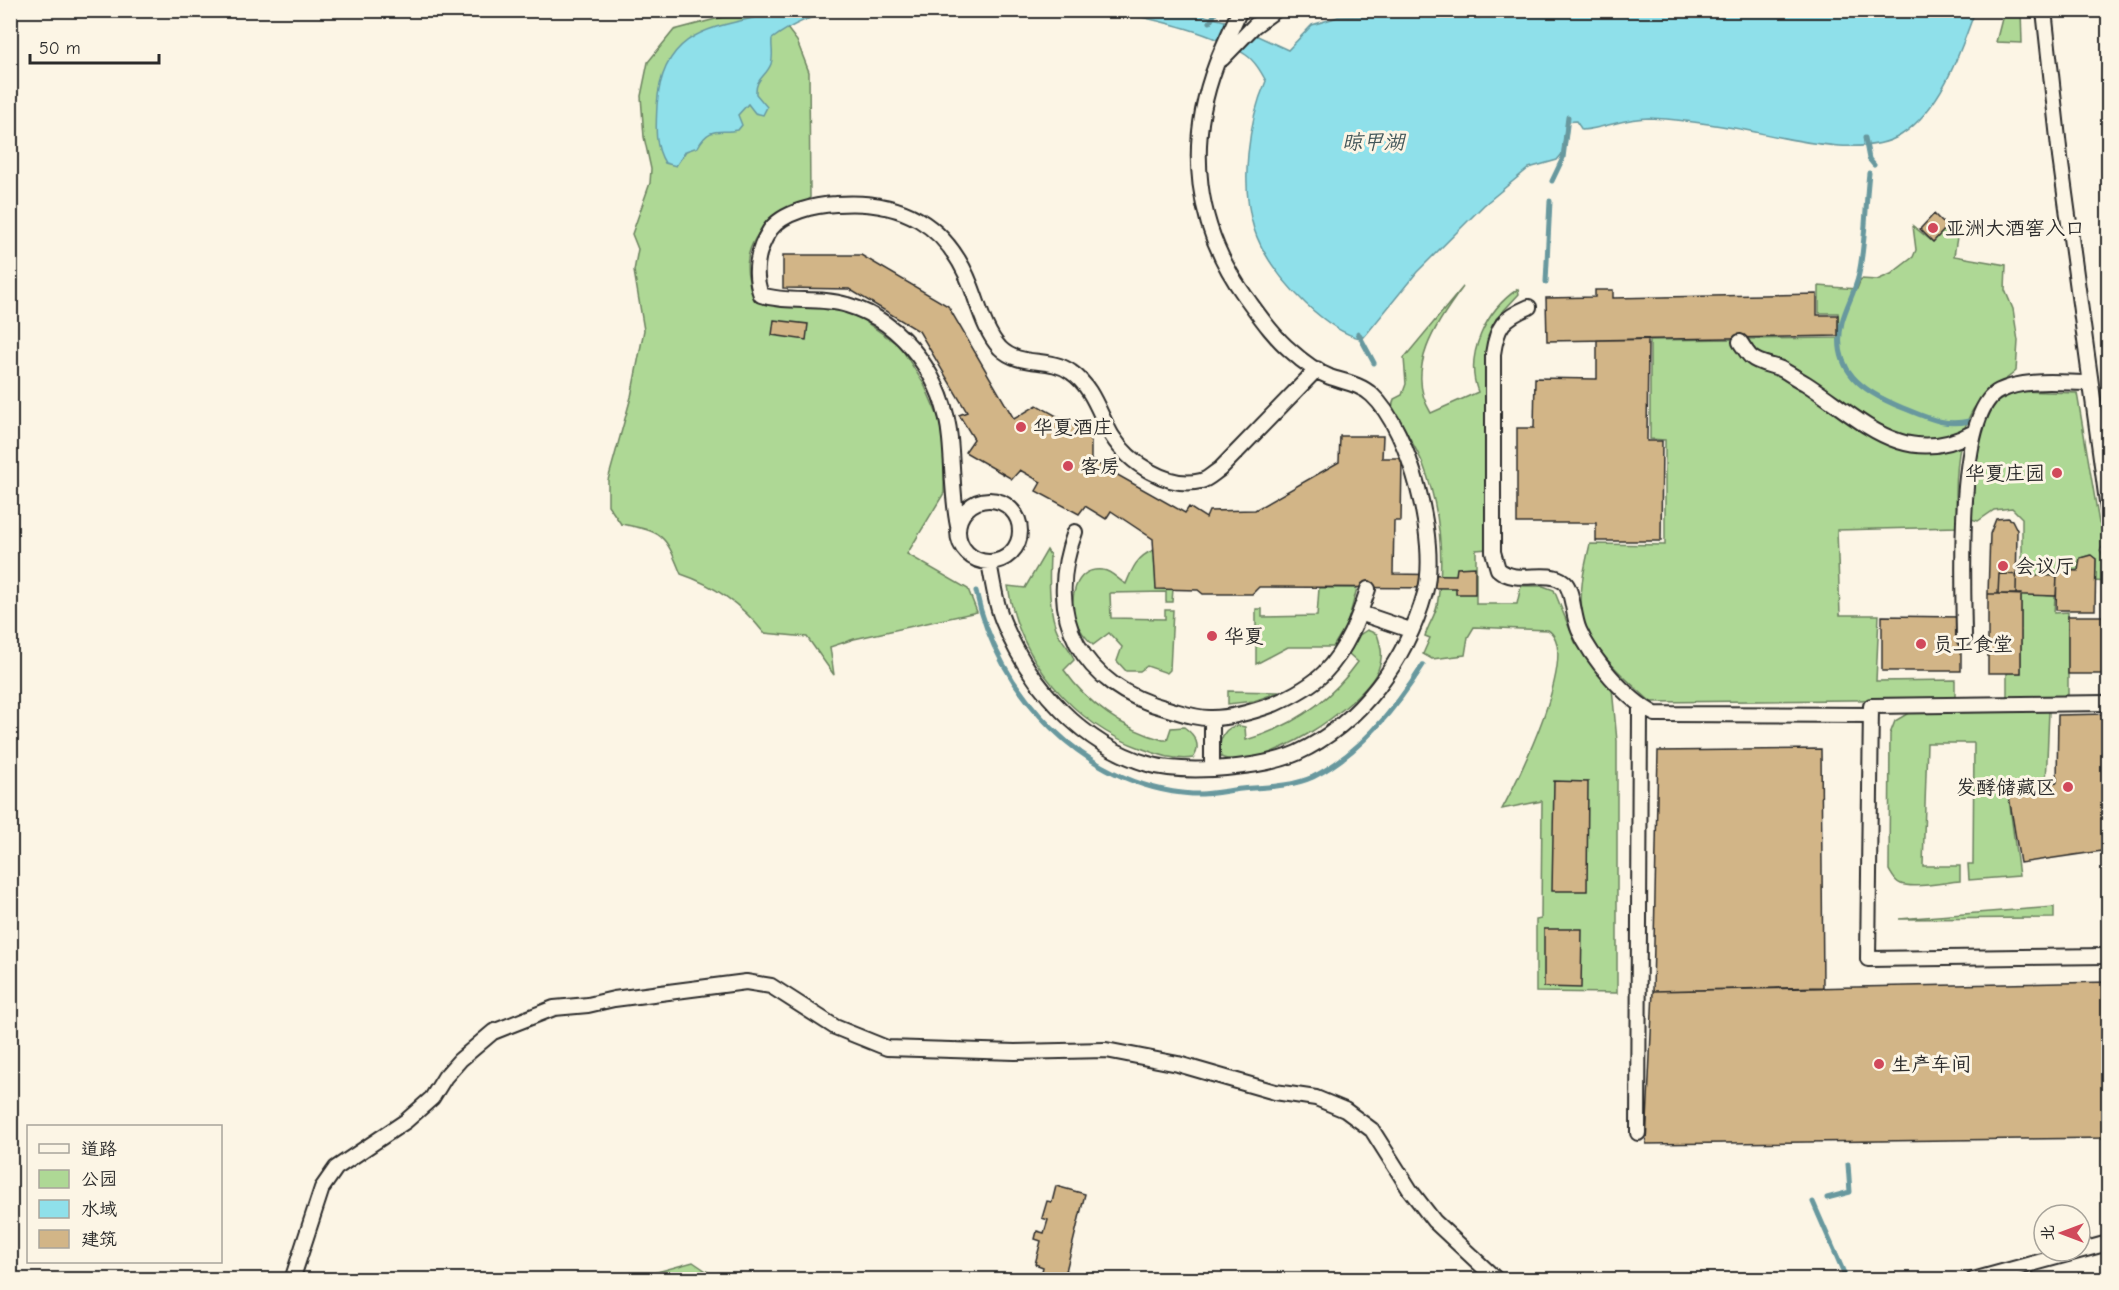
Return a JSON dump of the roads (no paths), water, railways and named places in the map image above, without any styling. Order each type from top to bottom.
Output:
[{"type":"street","points":[[989,562],[1004,625],[1035,681],[1064,713],[1104,744],[1148,764],[1190,770],[1242,767],[1296,753],[1339,726],[1372,696],[1403,648],[1426,592],[1429,555],[1424,512],[1409,459],[1397,433],[1372,395],[1359,386],[1326,375],[1292,352],[1262,320],[1227,272],[1208,226],[1198,177],[1203,119],[1215,67],[1240,10]]},
{"type":"street","points":[[1215,67],[1254,26],[1276,10]]},
{"type":"street","points":[[2043,10],[2055,122],[2109,509]]},
{"type":"street","points":[[958,526],[962,516],[978,501],[999,501],[1014,512],[1019,521],[1019,541],[1007,556],[989,562],[978,561],[962,547],[952,497],[950,439],[944,412],[931,378],[912,346],[885,323],[848,305],[776,299],[761,295],[757,282],[757,262],[763,242],[772,227],[795,213],[825,205],[862,202],[888,206],[921,220],[944,237],[962,263],[990,333],[1000,348],[1024,362],[1045,361],[1071,371],[1086,385],[1114,438],[1137,462],[1161,477],[1182,483],[1202,481],[1220,469],[1317,369]]},
{"type":"street","points":[[1529,307],[1509,315],[1498,330],[1493,354],[1495,562],[1504,574],[1557,578],[1566,583],[1570,590],[1572,610],[1579,631],[1614,680],[1640,707],[1655,714],[1871,715]]},
{"type":"street","points":[[1740,342],[1751,357],[1806,384],[1869,430],[1911,444],[1935,446],[1956,442],[1974,432]]},
{"type":"street","points":[[1964,639],[1965,512],[1970,446],[1985,402],[1998,391],[2022,384],[2090,383]]},
{"type":"street","points":[[1075,532],[1063,567],[1063,606],[1074,639],[1092,665],[1114,686],[1140,702],[1212,718],[1256,711],[1295,695],[1323,673],[1341,650],[1360,613],[1368,589]]},
{"type":"street","points":[[1360,613],[1410,630]]},
{"type":"street","points":[[2109,703],[1871,706],[1868,959],[2109,956]]},
{"type":"street","points":[[1638,1133],[1640,707]]},
{"type":"street","points":[[1212,718],[1212,769]]},
{"type":"street","points":[[292,1280],[322,1188],[336,1168],[406,1121],[432,1098],[445,1077],[460,1060],[493,1032],[554,1008],[746,982],[771,986],[835,1027],[886,1048],[1015,1052],[1106,1050],[1178,1064],[1275,1092],[1316,1098],[1345,1110],[1372,1130],[1410,1190],[1434,1221],[1497,1280]]},
{"type":"street","points":[[1973,1280],[2109,1244]]},
{"type":"water","name":"晾甲湖","points":[[1505,10],[1975,11],[1956,62],[1938,95],[1915,124],[1901,135],[1885,142],[1865,146],[1822,144],[1717,125],[1649,118],[1582,130],[1576,121],[1566,122],[1562,154],[1557,160],[1529,168],[1484,205],[1417,272],[1365,336],[1360,338],[1331,325],[1298,296],[1269,260],[1258,240],[1247,193],[1248,154],[1255,115],[1266,81],[1255,63],[1246,55],[1217,39],[1114,11],[1185,11],[1225,21],[1288,50],[1312,25],[1338,17],[1429,15],[1479,18]]},
{"type":"water","points":[[782,11],[837,11],[803,21],[772,39],[771,64],[756,89],[756,94],[767,107],[763,115],[755,113],[748,104],[738,115],[742,125],[738,130],[711,133],[702,140],[698,147],[686,151],[676,166],[665,163],[657,143],[657,105],[662,78],[670,59],[683,44],[698,34]]},
{"type":"waterway","points":[[1210,22],[1217,10]]},
{"type":"waterway","points":[[1552,181],[1563,158],[1568,117]]},
{"type":"waterway","points":[[1865,138],[1869,159],[1874,165]]},
{"type":"waterway","points":[[1869,173],[1861,265],[1842,322],[1840,339],[1845,366],[1863,386],[1888,402],[1943,422],[1969,421]]},
{"type":"waterway","points":[[1546,282],[1550,201]]},
{"type":"waterway","points":[[1358,333],[1374,363]]},
{"type":"waterway","points":[[976,591],[987,628],[1003,664],[1025,698],[1051,728],[1082,753],[1116,774],[1153,787],[1192,794],[1277,786],[1313,777],[1346,756],[1361,743],[1401,697],[1423,665]]},
{"type":"waterway","points":[[1827,1198],[1850,1192],[1848,1164]]},
{"type":"waterway","points":[[1813,1202],[1847,1280]]},
{"type":"place","name":"亚洲大酒窖入口","points":[[1933,228]]},
{"type":"place","name":"华夏酒庄","points":[[1021,427]]},
{"type":"place","name":"客房","points":[[1068,466]]},
{"type":"place","name":"华夏庄园","points":[[2057,473]]},
{"type":"place","name":"会议厅","points":[[2003,566]]},
{"type":"place","name":"华夏","points":[[1212,636]]},
{"type":"place","name":"员工食堂","points":[[1921,644]]},
{"type":"place","name":"发酵储藏区","points":[[2068,787]]},
{"type":"place","name":"生产车间","points":[[1879,1064]]}]
